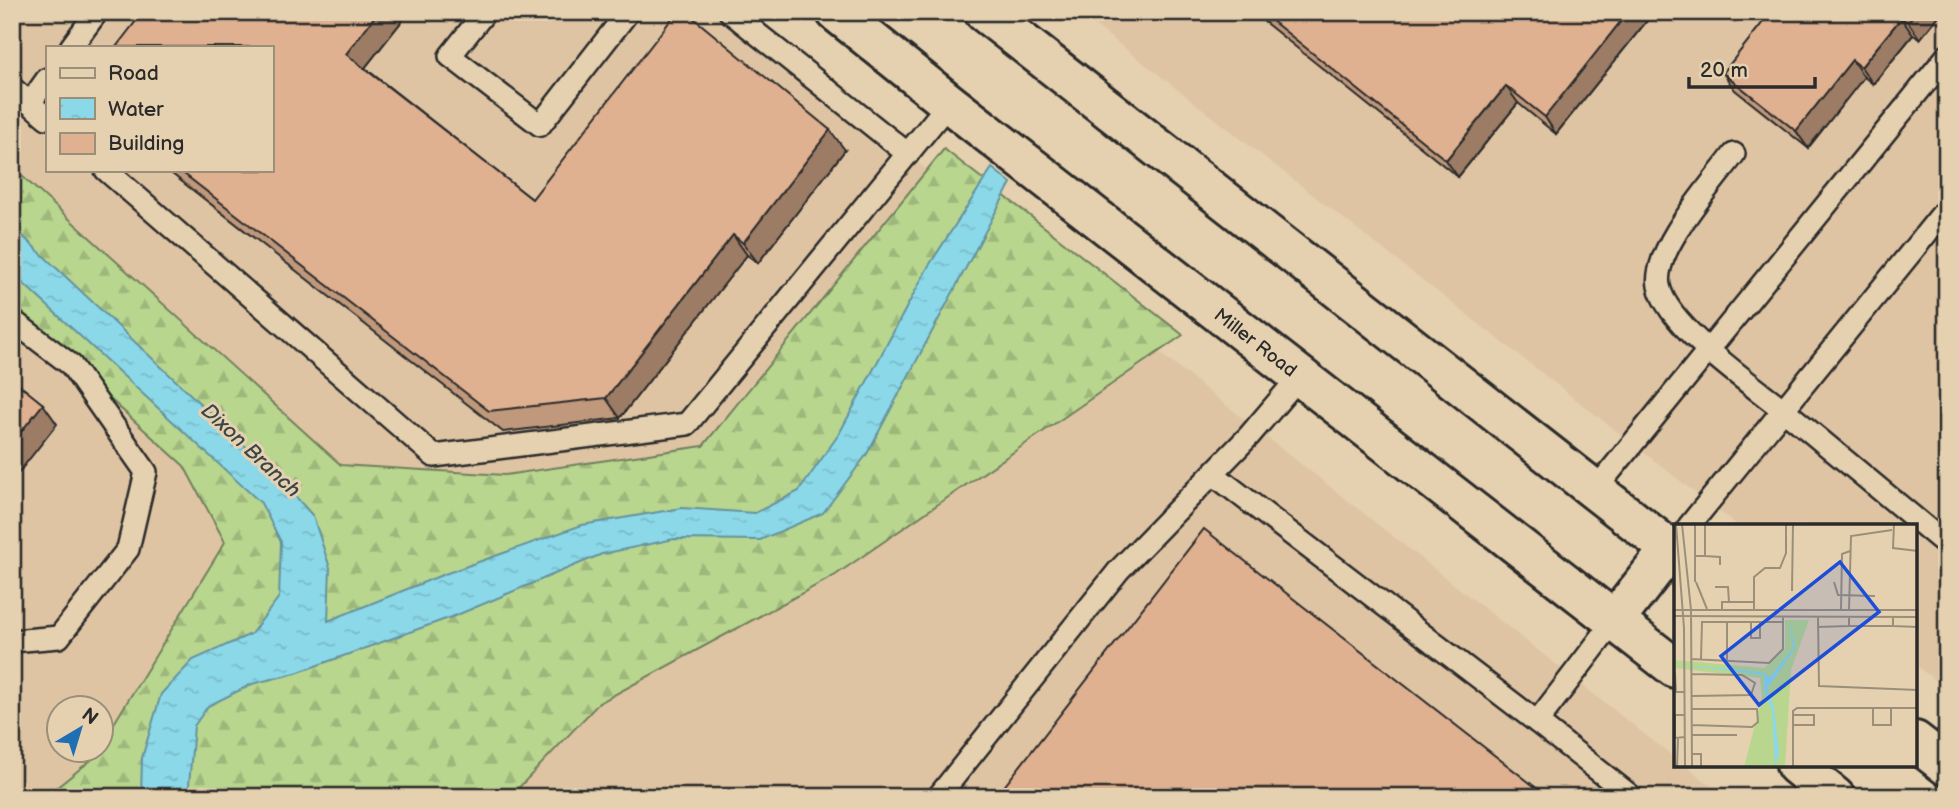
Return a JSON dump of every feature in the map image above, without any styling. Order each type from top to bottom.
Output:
[{"type":"main road","name":"Miller Road","points":[[836,12],[1674,667]]},
{"type":"main road","points":[[984,12],[1595,490],[1674,540]]},
{"type":"main road","points":[[1615,620],[1674,546]]},
{"type":"main road","points":[[1917,743],[1947,766]]},
{"type":"main road","points":[[1798,767],[1835,797]]},
{"type":"lane","points":[[72,46],[97,12]]},
{"type":"lane","points":[[485,12],[450,56],[540,125],[628,12]]},
{"type":"lane","points":[[730,12],[908,154]]},
{"type":"lane","points":[[1595,490],[1947,56]]},
{"type":"lane","points":[[30,103],[46,80]]},
{"type":"lane","points":[[12,88],[46,117]]},
{"type":"lane","points":[[108,172],[434,456],[687,424],[949,103]]},
{"type":"lane","points":[[1734,154],[1670,240],[1661,264],[1659,286],[1672,312],[1708,350],[1947,545]]},
{"type":"lane","points":[[1691,524],[1947,208]]},
{"type":"lane","points":[[12,320],[71,365],[146,472],[128,549],[60,637],[12,641]]},
{"type":"lane","points":[[938,797],[1119,570],[1249,436],[1300,376]]},
{"type":"lane","points":[[1213,474],[1632,797]]},
{"type":"lane","points":[[1537,722],[1615,620]]},
{"type":"shaded area","points":[[12,12],[726,12],[1674,757],[1674,767],[1688,767],[1725,797],[12,797]]},
{"type":"shaded area","points":[[1078,12],[1947,12],[1947,689],[1917,666],[1917,524],[1736,524]]},
{"type":"green space","points":[[944,149],[1183,335],[834,576],[599,703],[510,797],[45,797],[86,764],[116,764],[116,720],[225,542],[184,466],[12,310],[12,167],[341,465],[505,475],[703,446]]},
{"type":"water","points":[[992,168],[1011,183],[867,454],[823,513],[760,540],[674,539],[602,554],[457,615],[296,673],[252,684],[208,706],[194,726],[188,797],[141,797],[142,758],[161,694],[193,660],[251,634],[279,597],[281,542],[261,503],[12,273],[12,226],[280,479],[313,516],[330,568],[328,621],[442,575],[582,525],[682,508],[755,513],[799,491],[839,434],[928,267]]},
{"type":"building","points":[[143,12],[378,12],[346,54],[532,199],[677,12],[686,12],[830,130],[743,243],[733,235],[606,398],[489,411],[182,172],[273,172],[273,46],[117,46]]},
{"type":"building","points":[[1261,12],[1628,12],[1545,117],[1506,86],[1446,160]]},
{"type":"building","points":[[1771,12],[1916,12],[1908,22],[1901,18],[1861,67],[1852,60],[1796,131],[1723,73]]},
{"type":"building","points":[[12,379],[43,404],[12,443]]},
{"type":"building","points":[[1204,529],[1548,797],[996,797]]},
{"type":"water label","name":"Dixon Branch","points":[[251,450]]}]
